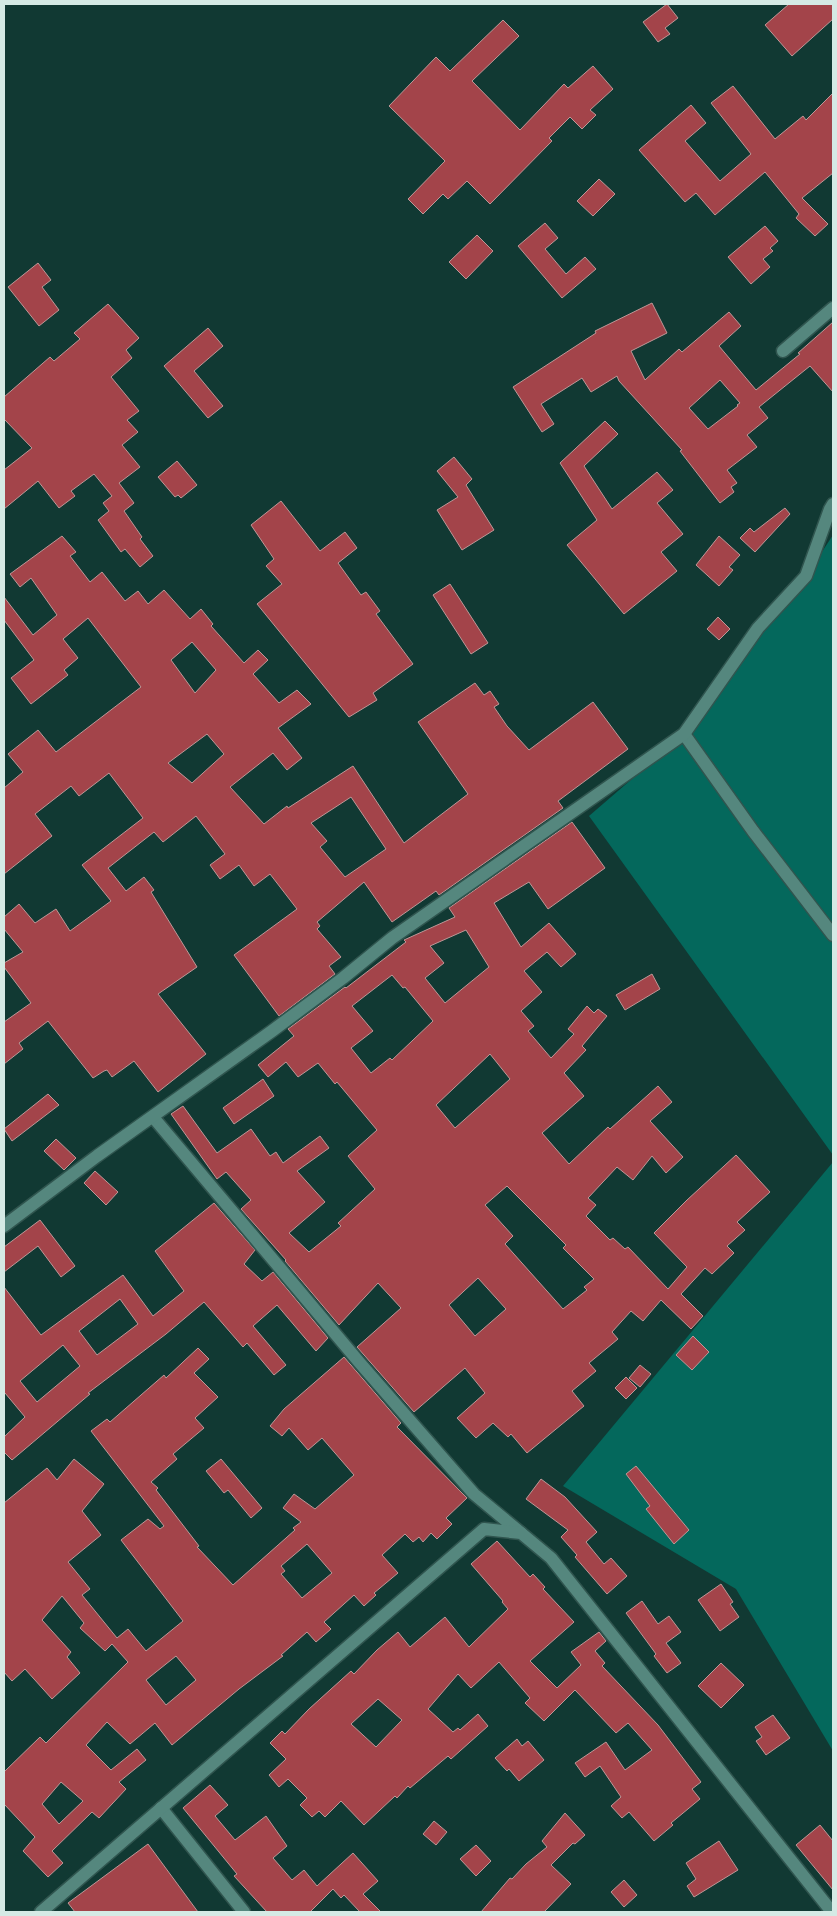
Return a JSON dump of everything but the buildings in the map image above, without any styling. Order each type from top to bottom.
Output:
[{"type":"street","points":[[783,351],[833,308]]},
{"type":"street","points":[[4,1226],[280,1025],[343,978],[392,938],[684,734],[758,628],[806,576],[833,504]]},
{"type":"street","points":[[684,734],[753,831],[833,935]]},
{"type":"street","points":[[152,1117],[359,1362],[474,1494],[551,1558],[832,1912]]},
{"type":"street","points":[[41,1912],[484,1529],[521,1533]]},
{"type":"street","points":[[161,1808],[244,1912]]},
{"type":"green space","points":[[833,535],[833,1155],[589,816],[684,734],[806,576]]},
{"type":"green space","points":[[833,1162],[833,1751],[736,1589],[563,1486]]}]
